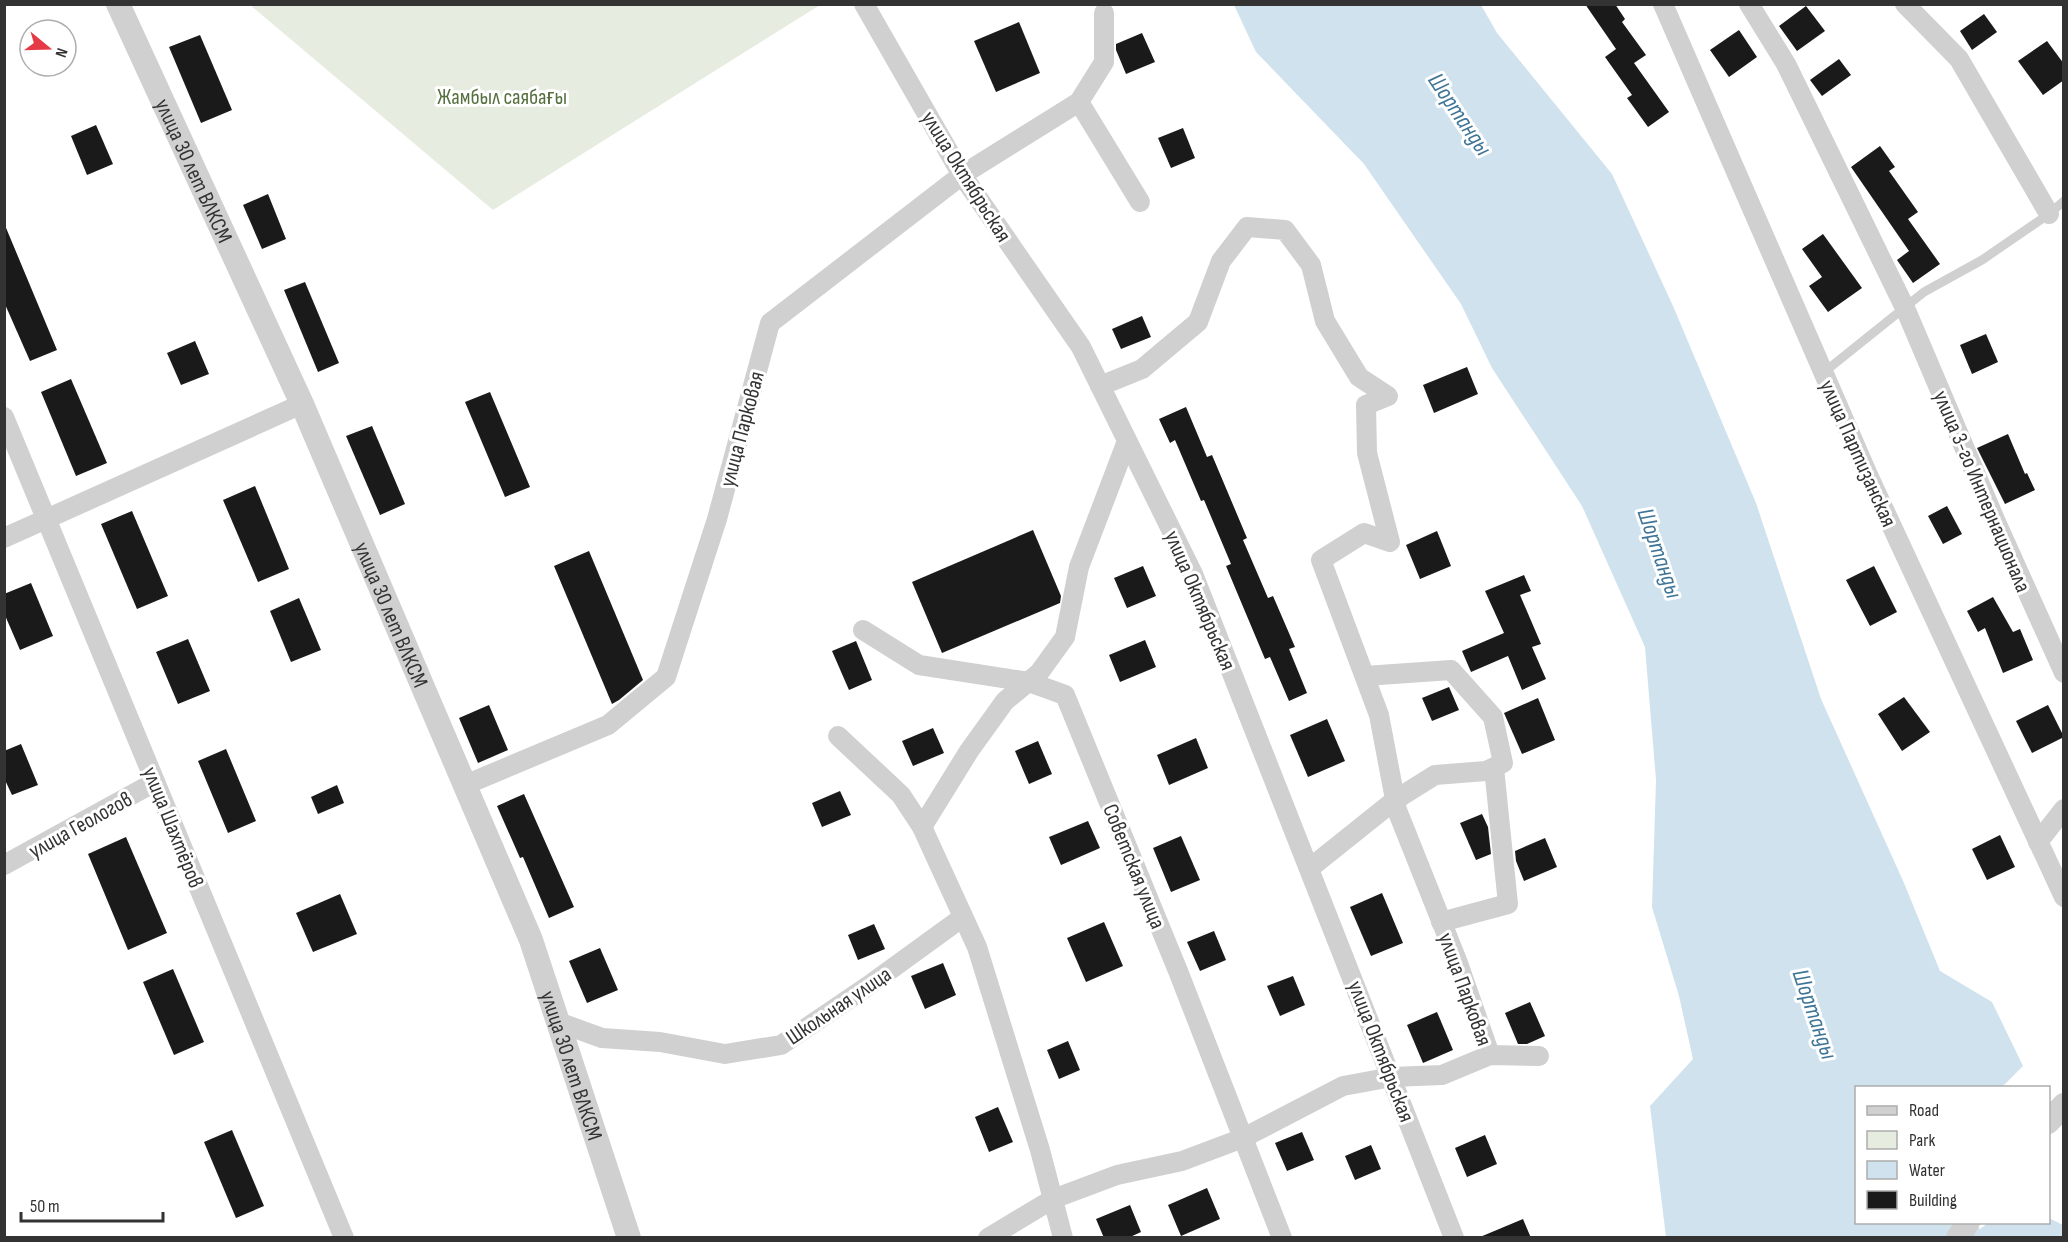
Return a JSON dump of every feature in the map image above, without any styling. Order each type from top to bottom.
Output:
[{"type":"street","name":"улица 30 лет ВЛКСМ","points":[[118,4],[302,404],[531,940],[629,1238]]},
{"type":"street","name":"улица Октябрьская","points":[[864,4],[962,175],[1081,347],[1193,574],[1454,1238]]},
{"type":"street","name":"улица Партизанская","points":[[1663,4],[1868,475],[2064,897]]},
{"type":"street","name":"улица 3-го Интернационала","points":[[1749,4],[1786,64],[1905,308],[1996,522],[2064,673]]},
{"type":"street","points":[[1905,4],[1959,59],[2049,214]]},
{"type":"street","name":"улица Парковая","points":[[465,785],[608,725],[666,677],[717,519],[770,323],[962,175],[1079,102],[1104,62],[1104,13]]},
{"type":"street","points":[[1079,102],[1140,202]]},
{"type":"street","name":"улица Парковая","points":[[1100,386],[1142,369],[1198,322],[1221,261],[1246,227],[1285,230],[1311,265],[1325,321],[1359,377],[1388,396],[1366,405],[1366,453],[1390,542],[1364,533],[1321,560],[1379,715],[1397,810],[1458,963],[1490,1055]]},
{"type":"street","points":[[4,538],[302,404]]},
{"type":"street","name":"улица Шахтёров","points":[[4,417],[344,1238]]},
{"type":"street","points":[[922,827],[969,751],[1005,701],[1039,673],[1065,637],[1079,567],[1127,441]]},
{"type":"street","name":"Советская улица","points":[[863,630],[919,665],[1029,682],[1065,695],[1178,971],[1282,1238]]},
{"type":"street","name":"улица Парковая","points":[[1365,676],[1451,670],[1493,717],[1503,763],[1494,768],[1508,904],[1442,922]]},
{"type":"street","points":[[838,736],[901,795],[922,827],[977,947],[1063,1238]]},
{"type":"street","points":[[1310,868],[1395,800],[1435,775],[1486,771],[1494,768]]},
{"type":"street","name":"улица Геологов","points":[[4,866],[155,782]]},
{"type":"street","points":[[2038,842],[2064,808]]},
{"type":"street","name":"Школьная улица","points":[[558,1022],[602,1038],[660,1042],[725,1054],[781,1045],[963,917]]},
{"type":"street","points":[[988,1238],[1053,1199],[1117,1175],[1182,1161],[1244,1138],[1343,1086],[1392,1077],[1442,1075],[1490,1055],[1539,1056]]},
{"type":"street","points":[[2050,1121],[2064,1104]]},
{"type":"street","points":[[1958,1238],[1967,1224]]},
{"type":"lane","points":[[1824,373],[1924,292],[1982,260],[2064,201]]},
{"type":"green space","name":"Жамбыл саябағы","points":[[250,5],[820,5],[493,210]]},
{"type":"water","name":"Шортанды","points":[[1234,5],[1481,5],[1497,33],[1612,174],[1673,306],[1756,503],[1821,699],[1904,883],[1940,971],[1992,1002],[2023,1066],[2003,1086],[1855,1086],[1855,1224],[1976,1224],[1980,1229],[1987,1224],[2050,1224],[2050,1218],[2063,1225],[2063,1237],[1666,1237],[1650,1106],[1693,1059],[1679,996],[1652,907],[1656,780],[1645,647],[1582,506],[1492,368],[1461,304],[1364,164],[1256,52]]},
{"type":"building","points":[[1585,4],[1615,4],[1625,19],[1622,22],[1646,55],[1634,63],[1669,112],[1648,127],[1627,98],[1632,95],[1605,57],[1616,49]]},
{"type":"building","points":[[1806,6],[1825,31],[1797,51],[1779,26]]},
{"type":"building","points":[[1984,14],[1997,32],[1972,50],[1960,31]]},
{"type":"building","points":[[1019,22],[1040,73],[996,92],[974,41]]},
{"type":"building","points":[[1739,30],[1757,57],[1729,77],[1710,50]]},
{"type":"building","points":[[1142,33],[1155,62],[1126,74],[1116,50],[1116,44]]},
{"type":"building","points":[[200,35],[232,110],[201,123],[169,47]]},
{"type":"building","points":[[2047,41],[2064,64],[2064,80],[2043,95],[2018,61]]},
{"type":"building","points":[[1839,59],[1851,75],[1822,96],[1810,80]]},
{"type":"building","points":[[96,125],[113,164],[87,175],[71,136]]},
{"type":"building","points":[[1183,128],[1195,158],[1171,168],[1158,138]]},
{"type":"building","points":[[1880,146],[1895,167],[1889,171],[1918,212],[1908,219],[1940,264],[1913,283],[1897,260],[1909,251],[1851,167]]},
{"type":"building","points":[[268,194],[286,239],[262,249],[243,205]]},
{"type":"building","points":[[4,223],[57,350],[30,361],[4,302]]},
{"type":"building","points":[[1823,234],[1862,288],[1828,312],[1809,286],[1822,277],[1802,249]]},
{"type":"building","points":[[305,282],[339,363],[318,372],[284,290]]},
{"type":"building","points":[[1142,316],[1151,337],[1121,349],[1112,329]]},
{"type":"building","points":[[1986,334],[1998,362],[1972,374],[1960,345]]},
{"type":"building","points":[[195,341],[209,374],[181,385],[167,353]]},
{"type":"building","points":[[1467,367],[1478,394],[1434,413],[1423,385]]},
{"type":"building","points":[[71,379],[107,463],[76,476],[41,392]]},
{"type":"building","points":[[490,392],[530,487],[505,497],[465,402]]},
{"type":"building","points":[[1186,407],[1207,457],[1212,455],[1247,538],[1243,540],[1268,598],[1273,596],[1295,647],[1289,649],[1307,693],[1289,701],[1270,657],[1265,659],[1226,566],[1231,564],[1204,500],[1201,501],[1175,440],[1170,443],[1159,419]]},
{"type":"building","points":[[372,426],[405,504],[380,515],[346,436]]},
{"type":"building","points":[[2008,434],[2025,474],[2027,473],[2035,490],[2005,504],[1977,448]]},
{"type":"building","points":[[255,486],[289,569],[258,582],[223,500]]},
{"type":"building","points":[[1947,506],[1962,534],[1943,544],[1928,516]]},
{"type":"building","points":[[132,511],[168,596],[137,609],[101,524]]},
{"type":"building","points":[[1033,530],[1061,596],[1060,603],[942,653],[912,582]]},
{"type":"building","points":[[1437,531],[1451,566],[1420,579],[1406,545]]},
{"type":"building","points":[[589,551],[643,680],[612,704],[554,566]]},
{"type":"building","points":[[1143,566],[1156,596],[1127,608],[1114,578]]},
{"type":"building","points":[[1874,566],[1897,612],[1870,626],[1846,580]]},
{"type":"building","points":[[1524,575],[1531,591],[1520,595],[1541,644],[1532,647],[1546,679],[1522,690],[1508,656],[1471,672],[1462,651],[1504,633],[1485,591]]},
{"type":"building","points":[[31,583],[53,636],[20,650],[4,613],[4,594]]},
{"type":"building","points":[[1993,597],[2013,632],[2020,629],[2033,660],[2003,673],[1985,628],[1978,632],[1967,611]]},
{"type":"building","points":[[299,598],[321,650],[291,662],[270,611]]},
{"type":"building","points":[[188,639],[210,691],[178,704],[156,652]]},
{"type":"building","points":[[1145,640],[1156,667],[1120,682],[1109,655]]},
{"type":"building","points":[[856,641],[872,680],[849,690],[832,651]]},
{"type":"building","points":[[1449,687],[1459,710],[1432,721],[1422,698]]},
{"type":"building","points":[[1904,697],[1930,732],[1902,751],[1878,714]]},
{"type":"building","points":[[1538,698],[1555,740],[1522,754],[1504,713]]},
{"type":"building","points":[[489,705],[508,750],[478,763],[459,718]]},
{"type":"building","points":[[2048,705],[2064,737],[2032,753],[2016,721]]},
{"type":"building","points":[[1327,719],[1345,761],[1308,777],[1290,735]]},
{"type":"building","points":[[933,728],[944,753],[913,766],[902,741]]},
{"type":"building","points":[[1196,738],[1208,768],[1169,785],[1157,755]]},
{"type":"building","points":[[1038,741],[1052,774],[1029,784],[1015,751]]},
{"type":"building","points":[[21,744],[38,785],[12,795],[4,778],[4,751]]},
{"type":"building","points":[[226,749],[256,821],[228,833],[198,761]]},
{"type":"building","points":[[337,785],[344,803],[318,814],[311,797]]},
{"type":"building","points":[[840,791],[851,815],[822,827],[812,803]]},
{"type":"building","points":[[524,794],[574,907],[549,918],[523,857],[520,858],[497,806]]},
{"type":"building","points":[[1482,814],[1488,827],[1491,854],[1476,860],[1460,823]]},
{"type":"building","points":[[1088,821],[1100,848],[1061,865],[1049,837]]},
{"type":"building","points":[[2000,835],[2015,867],[1987,880],[1972,849]]},
{"type":"building","points":[[1181,836],[1200,880],[1171,892],[1153,848]]},
{"type":"building","points":[[126,837],[167,933],[128,950],[88,854]]},
{"type":"building","points":[[1545,838],[1557,867],[1524,881],[1516,861],[1515,851]]},
{"type":"building","points":[[1382,893],[1403,943],[1371,956],[1350,907]]},
{"type":"building","points":[[340,894],[357,934],[313,952],[296,913]]},
{"type":"building","points":[[1104,922],[1123,966],[1086,982],[1067,938]]},
{"type":"building","points":[[874,924],[885,949],[858,960],[848,935]]},
{"type":"building","points":[[1214,931],[1226,960],[1200,971],[1187,942]]},
{"type":"building","points":[[600,948],[618,990],[587,1003],[569,961]]},
{"type":"building","points":[[943,963],[956,995],[925,1009],[911,976]]},
{"type":"building","points":[[173,969],[204,1042],[174,1055],[143,982]]},
{"type":"building","points":[[1293,976],[1305,1005],[1280,1016],[1267,986]]},
{"type":"building","points":[[1530,1002],[1545,1036],[1527,1044],[1518,1044],[1505,1013]]},
{"type":"building","points":[[1437,1012],[1453,1050],[1423,1063],[1407,1025]]},
{"type":"building","points":[[1068,1041],[1080,1070],[1059,1079],[1047,1050]]},
{"type":"building","points":[[998,1107],[1013,1142],[989,1152],[975,1117]]},
{"type":"building","points":[[232,1130],[264,1206],[236,1218],[204,1142]]},
{"type":"building","points":[[1302,1132],[1314,1160],[1287,1171],[1275,1143]]},
{"type":"building","points":[[1485,1135],[1497,1164],[1467,1177],[1455,1148]]},
{"type":"building","points":[[1371,1145],[1381,1169],[1355,1180],[1345,1156]]},
{"type":"building","points":[[1207,1188],[1220,1219],[1181,1236],[1168,1205]]},
{"type":"building","points":[[1130,1205],[1141,1232],[1128,1238],[1104,1238],[1096,1219]]},
{"type":"building","points":[[1523,1219],[1531,1238],[1480,1238],[1480,1237]]}]
